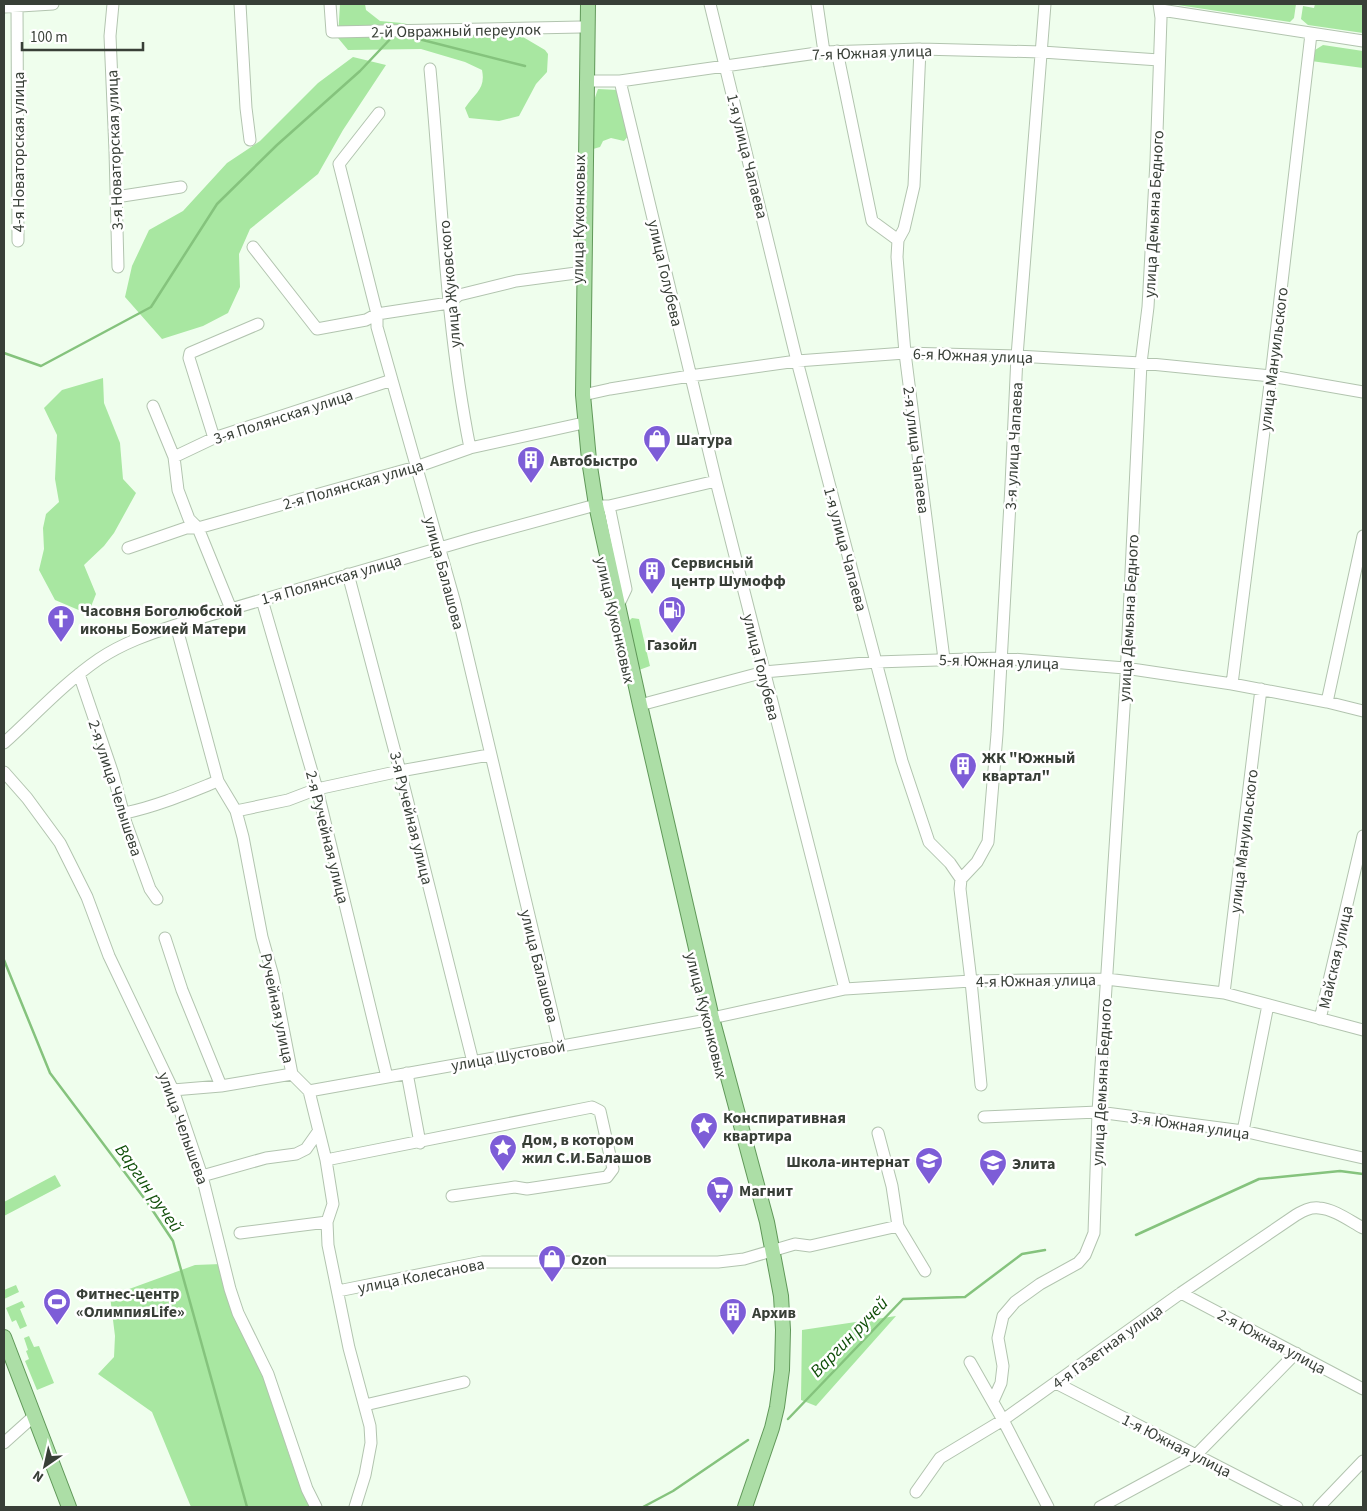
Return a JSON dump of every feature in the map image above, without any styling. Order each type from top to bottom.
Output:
[{"type":"main road","name":"улица Куконковых","points":[[581,4],[576,273],[576,383],[579,424],[599,506],[637,705],[744,1156],[767,1222],[781,1296],[783,1330],[782,1370],[777,1407],[772,1428],[745,1507]]},
{"type":"main road","name":"улица Куконковых","points":[[588,4],[583,395],[589,460],[637,705]]},
{"type":"main road","points":[[4,1337],[69,1507]]},
{"type":"street","points":[[4,7],[53,4]]},
{"type":"street","name":"3-я Новаторская улица","points":[[113,4],[110,36],[118,267]]},
{"type":"street","points":[[240,4],[246,108],[250,140]]},
{"type":"street","name":"2-й Овражный переулок","points":[[330,4],[332,32],[581,27]]},
{"type":"street","name":"1-я улица Чапаева","points":[[710,4],[797,361],[902,760],[929,842],[950,863],[961,879]]},
{"type":"street","points":[[817,4],[824,52]]},
{"type":"street","name":"3-я улица Чапаева","points":[[961,879],[977,862],[988,842],[997,734],[1000,658],[1012,486],[1017,356],[1045,4]]},
{"type":"street","name":"4-я Новаторская улица","points":[[17,5],[18,241]]},
{"type":"street","points":[[1160,11],[1363,48]]},
{"type":"street","name":"улица Демьяна Бедного","points":[[993,1401],[1001,1383],[1003,1366],[998,1338],[1003,1316],[1015,1302],[1034,1288],[1078,1262],[1085,1255],[1094,1233],[1098,1112],[1125,668],[1141,363],[1149,288],[1156,161],[1160,11]]},
{"type":"street","points":[[1310,37],[1363,41]]},
{"type":"street","name":"улица Мануильского","points":[[1232,684],[1271,376],[1310,37]]},
{"type":"street","name":"7-я Южная улица","points":[[587,81],[620,81],[824,52],[920,50],[1042,52],[1159,60]]},
{"type":"street","name":"2-я улица Чапаева","points":[[920,50],[914,186],[904,229],[898,240],[897,257],[905,353],[944,659]]},
{"type":"street","points":[[837,52],[872,221],[898,240]]},
{"type":"street","name":"улица Жуковского","points":[[430,70],[448,303],[463,414],[470,448]]},
{"type":"street","name":"улица Голубева","points":[[620,81],[716,481],[845,989]]},
{"type":"street","name":"улица Балашова","points":[[379,113],[339,164],[377,314],[377,327],[455,603],[560,1046]]},
{"type":"street","points":[[116,198],[181,187]]},
{"type":"street","points":[[253,248],[316,330],[366,320],[377,314],[448,303],[459,295],[516,281],[576,273]]},
{"type":"street","points":[[214,438],[189,358],[190,353],[258,324]]},
{"type":"street","name":"6-я Южная улица","points":[[583,395],[690,376],[797,361],[905,353],[1017,356],[1141,363],[1271,376],[1363,392]]},
{"type":"street","name":"3-я Полянская улица","points":[[174,457],[214,438],[392,380]]},
{"type":"street","points":[[152,406],[174,457],[178,490],[189,519],[198,528],[231,609]]},
{"type":"street","name":"2-я Полянская улица","points":[[128,548],[186,528],[198,528],[416,467],[470,448],[579,424]]},
{"type":"street","name":"1-я Полянская улица","points":[[4,743],[79,674],[100,658],[140,637],[440,548],[599,506],[716,481]]},
{"type":"street","points":[[1328,702],[1363,536]]},
{"type":"street","name":"3-я Ручейная улица","points":[[348,574],[473,1062]]},
{"type":"street","name":"2-я Ручейная улица","points":[[262,600],[316,789],[386,1077]]},
{"type":"street","name":"Ручейная улица","points":[[176,625],[218,781],[236,811],[243,837],[262,937],[273,976],[292,1074],[309,1090]]},
{"type":"street","name":"5-я Южная улица","points":[[637,705],[764,672],[876,662],[1000,658],[1125,668],[1261,689],[1363,711]]},
{"type":"street","name":"2-я улица Челышева","points":[[79,674],[125,813],[126,823],[150,889],[157,899]]},
{"type":"street","name":"улица Мануильского","points":[[1224,993],[1261,689]]},
{"type":"street","points":[[236,811],[288,800],[316,789],[490,754]]},
{"type":"street","name":"улица Челышева","points":[[4,772],[27,798],[60,843],[87,897],[109,956],[173,1090],[202,1176],[238,1313],[268,1374],[307,1489],[316,1507]]},
{"type":"street","points":[[125,813],[143,810],[218,781]]},
{"type":"street","name":"Майская улица","points":[[1320,1019],[1363,836]]},
{"type":"street","points":[[961,879],[960,889],[981,1085]]},
{"type":"street","points":[[165,938],[182,990],[221,1086]]},
{"type":"street","name":"4-я Южная улица","points":[[710,1019],[845,989],[971,981],[1106,979],[1224,993],[1363,1030]]},
{"type":"street","points":[[1244,1131],[1268,1005]]},
{"type":"street","name":"улица Шустовой","points":[[309,1090],[710,1019]]},
{"type":"street","points":[[407,1073],[420,1142]]},
{"type":"street","points":[[173,1090],[221,1086],[292,1074]]},
{"type":"street","points":[[309,1090],[326,1160],[333,1204],[327,1222],[328,1245],[349,1348],[365,1405],[371,1443],[365,1475],[355,1507]]},
{"type":"street","points":[[326,1160],[592,1108],[600,1111],[614,1169],[607,1177],[527,1189],[515,1187],[452,1196]]},
{"type":"street","name":"3-я Южная улица","points":[[984,1117],[1098,1112],[1244,1131],[1363,1158]]},
{"type":"street","points":[[202,1176],[266,1158],[296,1154],[306,1149],[318,1132]]},
{"type":"street","points":[[878,1132],[892,1186],[898,1226],[925,1271]]},
{"type":"street","name":"4-я Газетная улица","points":[[916,1492],[940,1458],[1003,1420],[1181,1293],[1296,1215],[1308,1209],[1319,1208],[1332,1212],[1363,1228]]},
{"type":"street","points":[[240,1233],[327,1222]]},
{"type":"street","points":[[773,1250],[795,1244],[810,1246],[898,1226]]},
{"type":"street","name":"улица Колесанова","points":[[338,1291],[482,1262],[718,1262],[744,1258],[773,1250]]},
{"type":"street","name":"2-я Южная улица","points":[[1181,1293],[1363,1389]]},
{"type":"street","points":[[1100,1507],[1196,1455],[1296,1353]]},
{"type":"street","points":[[970,1362],[993,1401],[1048,1507]]},
{"type":"street","points":[[365,1405],[464,1382]]},
{"type":"street","name":"1-я Южная улица","points":[[1056,1382],[1297,1507]]},
{"type":"street","points":[[4,1443],[34,1416]]},
{"type":"street","points":[[1319,1507],[1363,1461]]},
{"type":"green space","points":[[340,4],[365,4],[366,10],[380,21],[402,23],[456,34],[523,37],[545,50],[548,54],[547,72],[536,84],[519,116],[499,121],[469,118],[465,108],[481,86],[482,70],[465,62],[421,49],[348,50],[338,38]]},
{"type":"green space","points":[[1171,4],[1296,4],[1294,18],[1290,22]]},
{"type":"green space","points":[[1315,4],[1363,4],[1363,33],[1308,25],[1301,19],[1303,6],[1314,8]]},
{"type":"green space","points":[[1323,45],[1363,51],[1363,68],[1311,61],[1315,50]]},
{"type":"green space","points":[[353,57],[386,65],[343,130],[318,174],[250,229],[239,254],[240,287],[228,313],[203,326],[162,339],[125,297],[132,266],[149,230],[183,211],[227,163],[260,141],[318,83]]},
{"type":"green space","points":[[598,89],[618,90],[629,135],[624,141],[611,138],[603,141],[600,147],[593,149],[590,145],[592,106]]},
{"type":"green space","points":[[103,378],[104,403],[120,443],[123,479],[136,493],[114,533],[104,546],[84,565],[96,594],[88,614],[55,600],[39,570],[44,549],[43,528],[46,514],[59,502],[55,479],[57,435],[44,408],[62,390]]},
{"type":"green space","points":[[632,618],[639,619],[650,666],[639,670],[628,624]]},
{"type":"green space","points":[[55,1175],[61,1186],[4,1216],[4,1202]]},
{"type":"green space","points":[[221,1264],[276,1405],[293,1466],[315,1507],[191,1507],[152,1412],[98,1374],[114,1357],[115,1336],[110,1296],[195,1265]]},
{"type":"green space","points":[[16,1285],[19,1292],[4,1299],[4,1290]]},
{"type":"green space","points":[[22,1301],[25,1307],[20,1309],[27,1326],[20,1329],[16,1320],[12,1322],[6,1308]]},
{"type":"green space","points":[[896,1316],[816,1406],[801,1400],[802,1330]]},
{"type":"green space","points":[[29,1336],[34,1347],[39,1346],[54,1383],[37,1390],[25,1361],[29,1359],[24,1338]]},
{"type":"waterway","points":[[4,353],[41,366],[151,307],[217,204],[277,145],[360,71],[394,35]]},
{"type":"waterway","points":[[403,35],[525,66]]},
{"type":"waterway","name":"Варгин ручей","points":[[4,960],[50,1073],[147,1202],[173,1241],[247,1507]]},
{"type":"waterway","name":"Варгин ручей","points":[[1136,1235],[1259,1179],[1340,1171],[1363,1174]]},
{"type":"waterway","name":"Варгин ручей","points":[[788,1419],[903,1299],[965,1297],[1022,1254],[1045,1250]]},
{"type":"waterway","name":"Варгин ручей","points":[[643,1507],[673,1491],[748,1440]]},
{"type":"place","name":"Шатура","points":[[657,463]]},
{"type":"place","name":"Автобыстро","points":[[531,484]]},
{"type":"place","name":"Сервисный центр Шумофф","points":[[652,595]]},
{"type":"place","name":"Газойл","points":[[672,634]]},
{"type":"place","name":"Часовня Боголюбской иконы Божией Матери","points":[[61,643]]},
{"type":"place","name":"ЖК \"Южный квартал\"","points":[[963,790]]},
{"type":"place","name":"Конспиративная квартира","points":[[704,1150]]},
{"type":"place","name":"Дом, в котором жил С.И.Балашов","points":[[503,1172]]},
{"type":"place","name":"Школа-интернат","points":[[929,1185]]},
{"type":"place","name":"Элита","points":[[993,1187]]},
{"type":"place","name":"Магнит","points":[[720,1214]]},
{"type":"place","name":"Ozon","points":[[552,1283]]},
{"type":"place","name":"Фитнес-центр «ОлимпияLife»","points":[[57,1326]]},
{"type":"place","name":"Архив","points":[[733,1336]]}]
